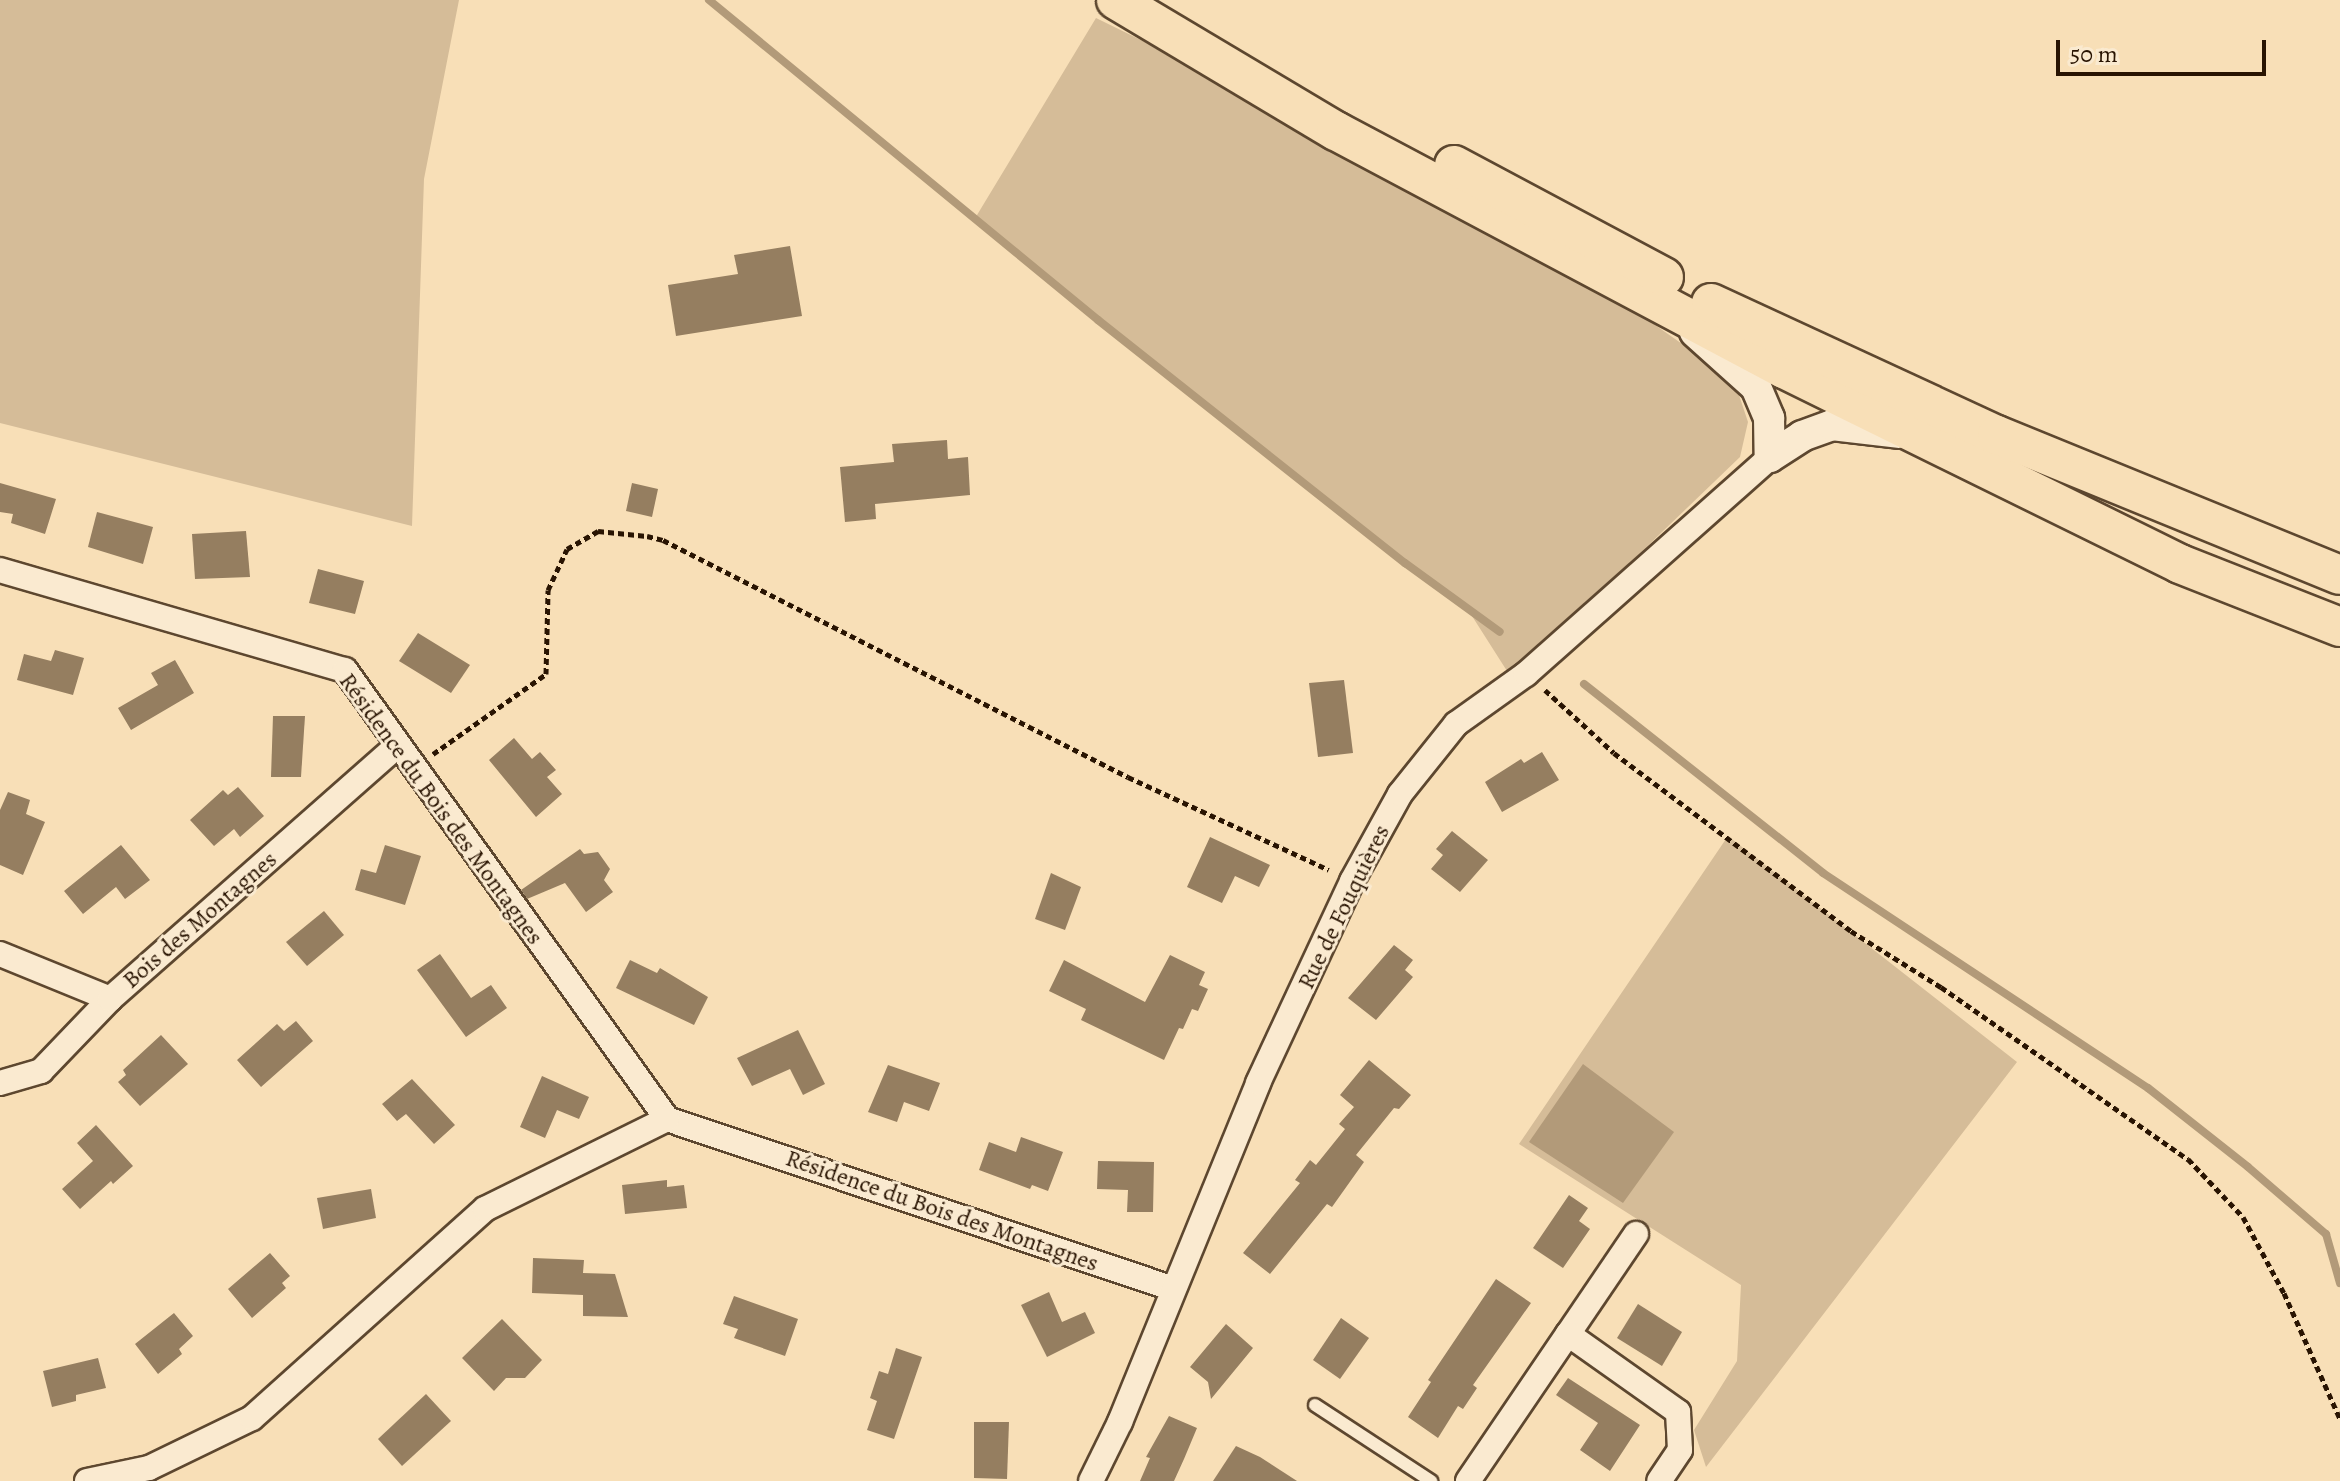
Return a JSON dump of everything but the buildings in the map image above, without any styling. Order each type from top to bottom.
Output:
[{"type":"main road","points":[[1115,0],[1336,131],[1670,309],[2180,564],[2340,627]]},
{"type":"main road","points":[[1115,0],[1342,107],[1719,307],[1997,435],[2340,575]]},
{"type":"street","points":[[1670,309],[1756,387],[1769,418],[1770,457]]},
{"type":"street","points":[[1770,457],[1802,436],[1832,425],[1872,427],[1929,440]]},
{"type":"street","name":"Rue de Fouquières","points":[[1091,1481],[1120,1422],[1171,1288],[1258,1083],[1352,881],[1400,794],[1456,724],[1526,674],[1770,457]]},
{"type":"street","name":"Résidence du Bois des Montagnes","points":[[0,570],[345,670],[667,1119],[1171,1288]]},
{"type":"street","name":"Bois des Montagnes","points":[[0,1083],[41,1071],[110,999],[397,746]]},
{"type":"street","points":[[0,954],[110,999]]},
{"type":"street","points":[[87,1481],[149,1468],[252,1418],[485,1209],[667,1119]]},
{"type":"street","points":[[1468,1481],[1636,1234]]},
{"type":"street","points":[[1568,1334],[1678,1412],[1680,1450],[1659,1481]]},
{"type":"lane","points":[[1315,1405],[1431,1481]]},
{"type":"path","points":[[413,768],[546,674],[548,590],[567,549],[598,531],[663,540],[1128,777],[1352,881]]},
{"type":"path","points":[[1526,674],[1614,753],[1802,895],[2188,1159],[2231,1201],[2251,1231],[2340,1419]]},
{"type":"shaded area","points":[[0,0],[459,0],[424,179],[412,526],[0,423]]},
{"type":"shaded area","points":[[1096,18],[1500,216],[1695,353],[1736,386],[1748,422],[1740,457],[1635,558],[1507,671],[1465,605],[1405,563],[1098,320],[1047,275],[974,220]]},
{"type":"shaded area","points":[[1728,836],[2017,1062],[1706,1467],[1694,1430],[1737,1361],[1741,1285],[1519,1144]]},
{"type":"shaded area","points":[[1583,1064],[1674,1132],[1623,1203],[1529,1142]]},
{"type":"waterway","points":[[709,0],[1098,320],[1405,563],[1500,632]]},
{"type":"waterway","points":[[1584,684],[1823,873],[2148,1088],[2248,1167],[2326,1234],[2340,1283]]}]
